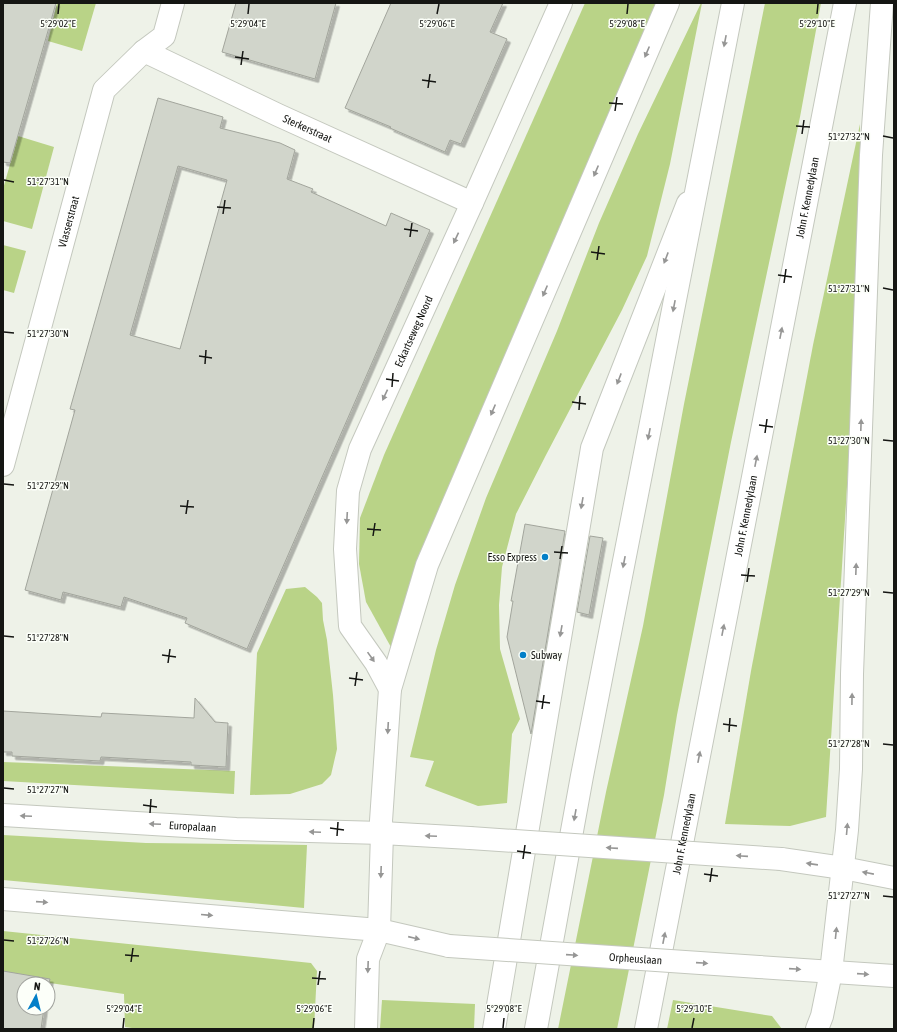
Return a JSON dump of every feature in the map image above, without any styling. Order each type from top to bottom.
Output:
[{"type":"main road","name":"Vlasserstraat","points":[[3,465],[104,90],[144,51],[164,36],[173,3]]},
{"type":"main road","name":"Eckartseweg Noord","points":[[390,689],[376,664],[350,626],[346,549],[348,491],[360,449],[561,3]]},
{"type":"main road","points":[[366,1029],[368,959],[379,930],[382,833],[381,821],[390,689],[427,565],[668,3]]},
{"type":"main road","points":[[536,1029],[584,768],[733,3]]},
{"type":"main road","name":"John F. Kennedylaan","points":[[646,1029],[845,3]]},
{"type":"main road","points":[[817,1029],[822,1016],[831,972],[847,830],[851,769],[852,674],[871,155],[882,3]]},
{"type":"main road","name":"Sterkerstraat","points":[[144,51],[278,115],[472,203]]},
{"type":"main road","points":[[494,1029],[592,448],[701,170]]},
{"type":"main road","name":"Europalaan","points":[[3,815],[236,829],[382,833]]},
{"type":"main road","points":[[382,833],[781,859],[843,868],[894,878]]},
{"type":"main road","points":[[3,899],[379,930]]},
{"type":"main road","name":"Orpheuslaan","points":[[379,930],[449,946],[894,976]]},
{"type":"green space","points":[[57,3],[96,3],[82,51],[48,41]]},
{"type":"green space","points":[[585,3],[657,3],[392,649],[366,602],[359,564],[360,518],[384,455]]},
{"type":"green space","points":[[701,3],[670,164],[647,256],[622,310],[516,514],[502,567],[499,605],[500,649],[520,719],[512,734],[507,803],[478,806],[425,786],[434,761],[410,757],[436,650],[455,585],[486,498],[557,331],[599,223],[638,134]]},
{"type":"green space","points":[[765,3],[821,3],[800,117],[731,442],[677,715],[664,795],[617,1029],[558,1029],[606,792],[643,626],[684,404]]},
{"type":"green space","points":[[860,124],[860,180],[849,456],[826,817],[790,826],[725,824],[751,671],[813,345]]},
{"type":"green space","points":[[18,136],[54,147],[32,229],[3,221],[3,189]]},
{"type":"green space","points":[[3,245],[26,251],[14,293],[3,290]]},
{"type":"green space","points":[[305,587],[322,603],[333,695],[337,749],[331,775],[322,784],[290,794],[250,795],[257,653],[286,589]]},
{"type":"green space","points":[[3,762],[235,771],[234,794],[3,781]]},
{"type":"green space","points":[[3,835],[146,843],[307,845],[304,908],[3,880]]},
{"type":"green space","points":[[3,931],[311,963],[317,971],[314,1029],[139,1029],[125,1027],[124,994],[56,984],[56,976],[16,976],[16,978],[3,976]]},
{"type":"green space","points":[[382,1000],[475,1004],[474,1029],[380,1029]]},
{"type":"green space","points":[[673,1000],[772,1016],[782,1029],[667,1029]]},
{"type":"building","points":[[3,3],[56,3],[10,163],[3,162]]},
{"type":"building","points":[[236,3],[336,3],[315,79],[222,52]]},
{"type":"building","points":[[391,3],[503,3],[490,32],[507,39],[461,144],[450,140],[445,152],[345,108]]},
{"type":"building","points":[[158,98],[223,117],[220,128],[280,143],[295,150],[287,179],[313,189],[311,192],[386,226],[391,213],[430,230],[247,649],[185,623],[187,618],[124,597],[121,607],[63,592],[61,600],[25,590],[75,410],[70,409]],"holes":[[[178,166],[227,180],[180,349],[130,335]]]},
{"type":"building","points":[[525,524],[565,531],[531,734],[507,637],[513,601],[511,601]]},
{"type":"building","points":[[590,536],[603,538],[589,615],[577,612]]},
{"type":"building","points":[[195,698],[215,722],[228,723],[226,767],[191,765],[191,762],[101,757],[100,761],[12,756],[12,752],[3,752],[3,711],[101,717],[102,713],[194,718]]},
{"type":"building","points":[[3,971],[32,976],[16,976],[16,1016],[43,1016],[41,1029],[3,1029]]},
{"type":"place","name":"Esso Express","points":[[545,557]]},
{"type":"place","name":"Subway","points":[[523,655]]}]
